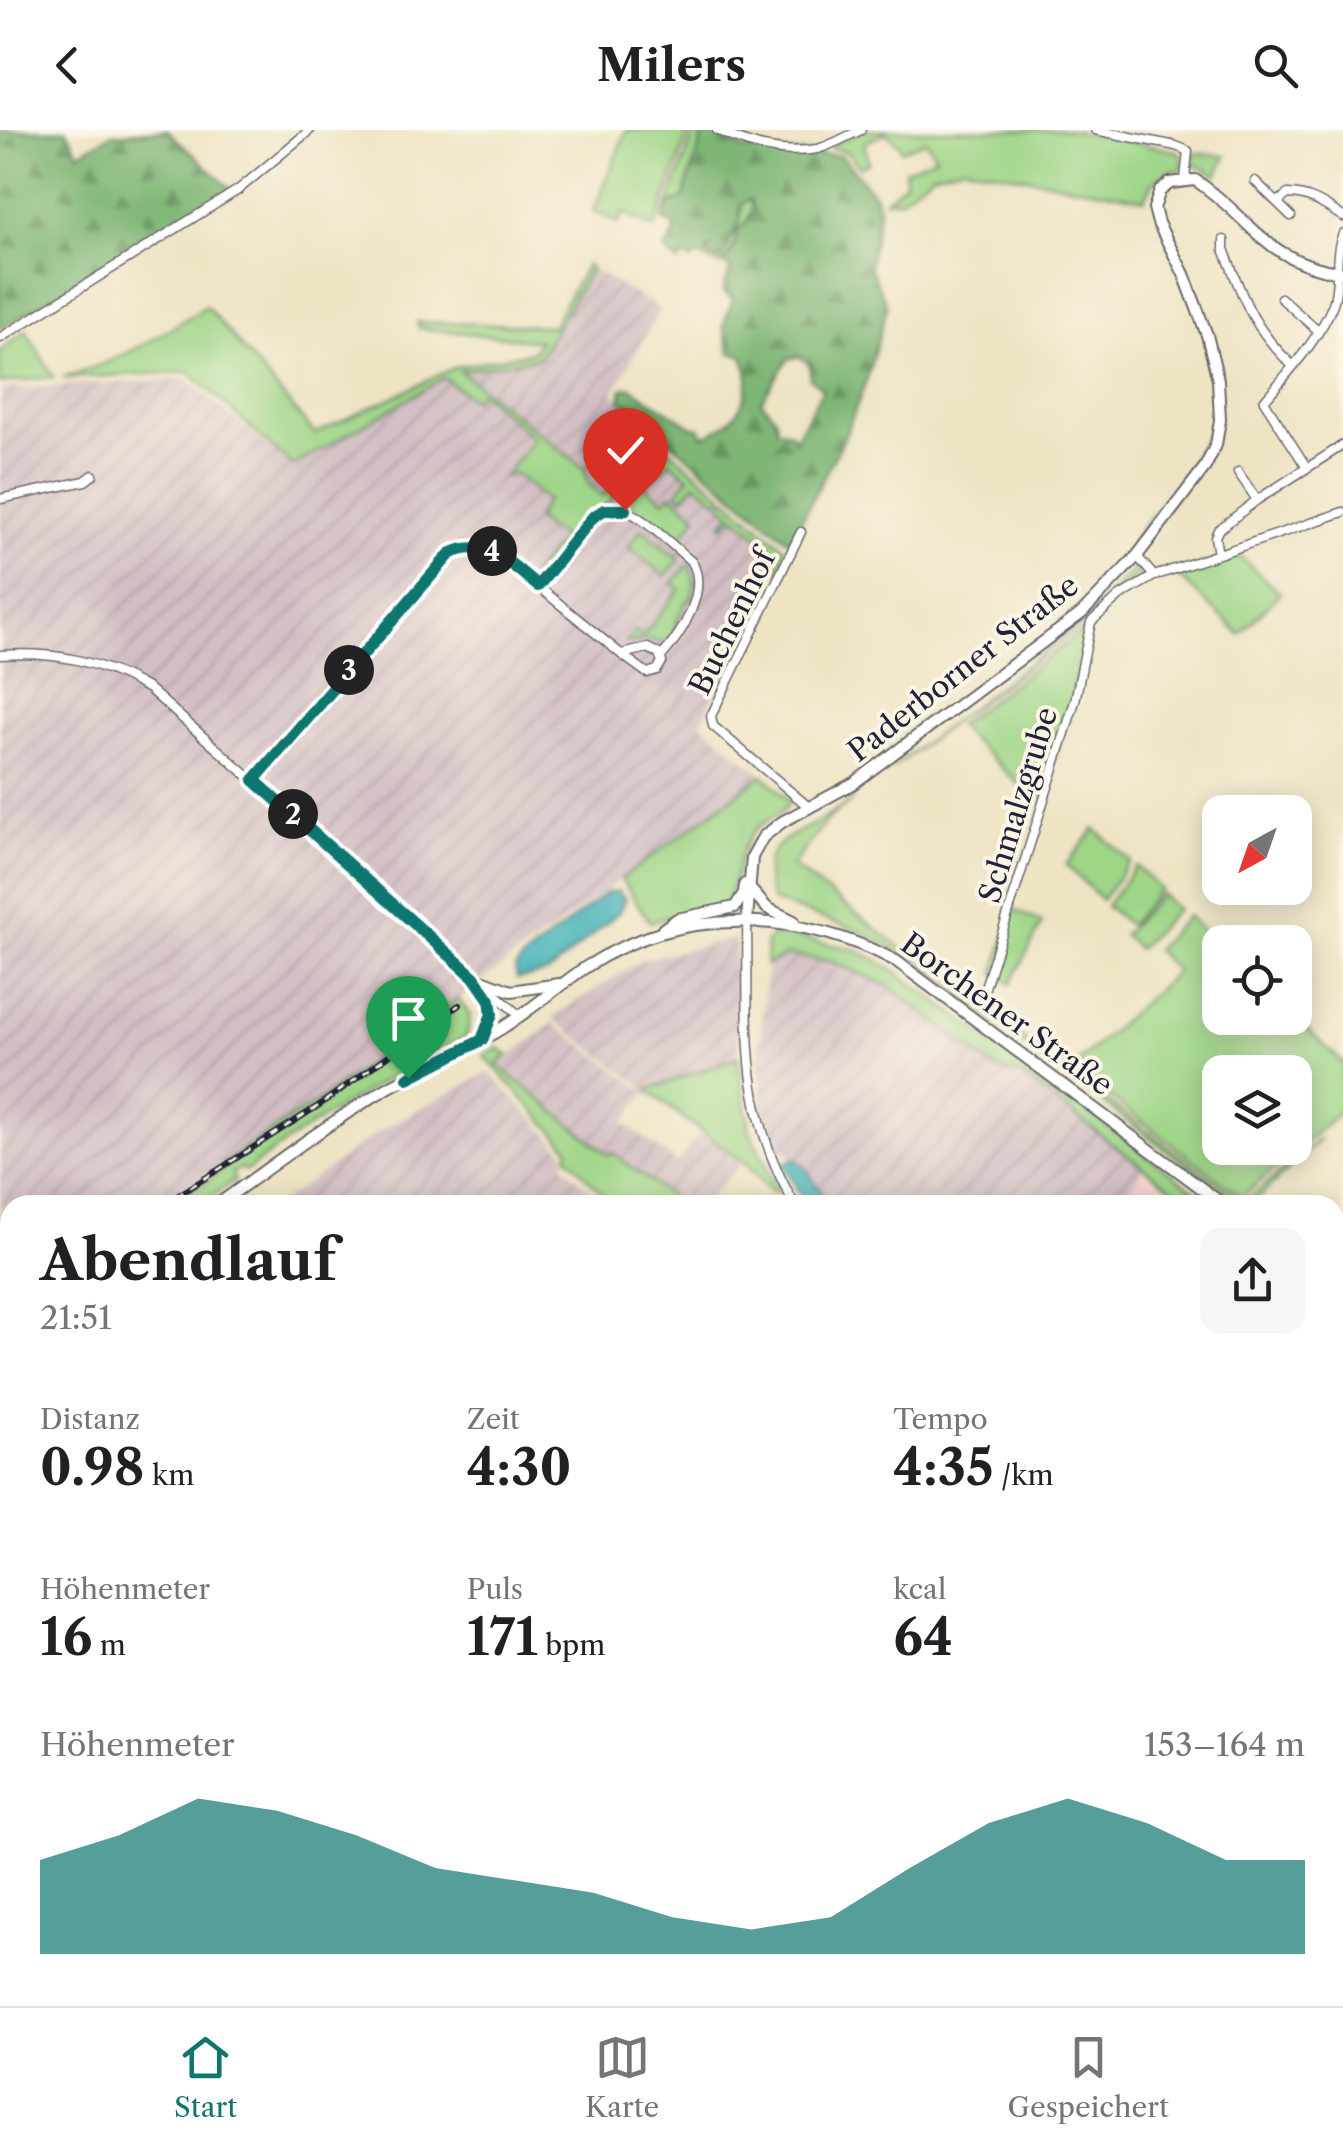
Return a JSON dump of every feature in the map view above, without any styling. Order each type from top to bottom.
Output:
[{"type":"main road","points":[[1185,179],[1202,185],[1278,252],[1340,273]]},
{"type":"main road","name":"Paderborner Straße","points":[[752,857],[764,837],[782,822],[854,783],[1082,612],[1137,556],[1205,467],[1216,445],[1220,420],[1218,380],[1207,335],[1154,208],[1160,191],[1185,179]]},
{"type":"main road","points":[[748,920],[752,857]]},
{"type":"main road","points":[[658,932],[677,919],[736,907],[744,893],[752,857]]},
{"type":"main road","points":[[751,889],[767,908],[809,927]]},
{"type":"main road","name":"Borchener Straße","points":[[231,1195],[382,1091],[482,1040],[589,965],[658,932],[748,920],[809,927],[861,942],[896,961],[1211,1195]]},
{"type":"main road","points":[[474,977],[511,991],[564,983]]},
{"type":"main road","points":[[474,977],[490,1000],[492,1014],[482,1040]]},
{"type":"street","points":[[0,338],[238,190],[310,130]]},
{"type":"street","points":[[717,130],[746,145],[818,149],[860,130]]},
{"type":"street","points":[[1095,130],[1188,151],[1185,179]]},
{"type":"street","points":[[1255,181],[1291,216]]},
{"type":"street","points":[[1279,202],[1288,194],[1304,196],[1343,217]]},
{"type":"street","points":[[1307,468],[1264,401],[1318,331],[1333,303],[1343,234]]},
{"type":"street","points":[[1224,240],[1245,306],[1257,328],[1293,366]]},
{"type":"street","points":[[1280,298],[1318,331]]},
{"type":"street","points":[[1333,303],[1343,310]]},
{"type":"street","points":[[1218,554],[1218,530],[1343,445]]},
{"type":"street","points":[[1238,472],[1257,500]]},
{"type":"street","points":[[0,499],[86,481],[93,474]]},
{"type":"street","points":[[254,780],[450,554],[468,546],[496,552],[621,654],[646,673],[660,667],[661,656],[670,647],[696,596],[699,573],[692,562],[630,512],[613,508],[593,517],[538,586]]},
{"type":"street","points":[[1137,556],[1154,576],[1343,512]]},
{"type":"street","name":"Buchenhof","points":[[800,532],[711,716],[713,726],[810,808]]},
{"type":"street","name":"Schmalzgrube","points":[[981,1000],[1075,701],[1091,622],[1120,596],[1154,576]]},
{"type":"street","points":[[621,654],[648,648],[661,656]]},
{"type":"street","points":[[0,654],[65,656],[128,677],[164,701],[520,1016]]},
{"type":"street","points":[[748,920],[748,1069],[770,1159],[790,1195]]},
{"type":"shaded area","points":[[590,268],[660,309],[613,393],[665,439],[662,444],[786,550],[701,723],[763,775],[321,1099],[173,1195],[0,1195],[0,389],[186,379],[293,467],[459,370],[539,358]]},
{"type":"shaded area","points":[[735,938],[738,1056],[646,1089],[552,1018],[641,960]]},
{"type":"shaded area","points":[[788,956],[833,962],[889,987],[995,1068],[1021,1076],[1144,1168],[1124,1195],[824,1195],[805,1166],[773,1142],[763,1110],[759,1056],[767,965]]},
{"type":"shaded area","points":[[553,1023],[741,1163],[711,1195],[668,1195],[613,1152],[610,1155],[500,1064]],"holes":[[[646,1093],[699,1134],[677,1163],[624,1123]]]},
{"type":"shaded area","points":[[489,1072],[564,1151],[564,1166],[594,1195],[291,1195],[383,1129]]},
{"type":"shaded area","points":[[1142,1171],[1176,1195],[1124,1195]]},
{"type":"green space","points":[[0,130],[67,130],[79,153],[112,134],[167,130],[231,189],[0,329]]},
{"type":"green space","points":[[626,130],[690,130],[653,228],[623,213],[618,223],[594,211]]},
{"type":"green space","points":[[695,130],[709,130],[677,227],[663,220]]},
{"type":"green space","points":[[703,130],[744,149],[842,156],[875,196],[879,209],[869,266],[887,306],[866,382],[844,438],[790,542],[621,400],[622,389],[630,387],[700,428],[703,436],[735,414],[746,392],[747,368],[742,355],[731,353],[723,326],[733,299],[723,292],[731,268],[696,256],[691,261],[684,255],[678,263],[664,250],[675,233],[674,225],[663,219],[668,206],[685,197]],"holes":[[[750,199],[753,209],[737,231],[727,261],[706,253],[710,247],[723,256],[740,221],[741,204]],[[799,356],[810,365],[810,379],[823,389],[794,440],[790,432],[777,429],[776,419],[761,401],[788,359]]]},
{"type":"green space","points":[[864,130],[884,134],[864,143],[869,162],[860,167],[847,152],[832,149],[831,146]]},
{"type":"green space","points":[[882,130],[1072,130],[1177,151],[1183,156],[1182,169],[1158,177],[1145,199],[963,166],[932,174],[900,199],[885,200],[905,182],[905,170],[936,156],[926,141],[901,150]]},
{"type":"green space","points":[[1194,153],[1226,156],[1217,176],[1191,163]]},
{"type":"green space","points":[[760,154],[773,158],[762,168],[749,198],[753,209],[725,262],[705,252],[710,247],[724,255],[741,214],[741,204],[748,200],[752,171]]},
{"type":"green space","points":[[586,265],[591,268],[539,358],[460,371],[585,469],[588,483],[602,496],[659,441],[723,495],[718,501],[696,483],[683,497],[677,492],[689,477],[670,462],[655,477],[651,474],[647,478],[641,470],[644,467],[653,471],[656,466],[647,458],[623,479],[609,503],[588,515],[539,577],[534,578],[533,574],[563,537],[536,518],[546,500],[515,474],[505,476],[534,438],[480,392],[473,400],[444,378],[293,466],[189,372],[62,378],[137,348],[206,306],[315,434],[456,367],[531,352],[540,341],[419,328],[417,322],[552,326]]},
{"type":"green space","points":[[26,330],[53,377],[0,383],[0,351]]},
{"type":"green space","points":[[1214,424],[1201,462],[1133,545],[1185,473]]},
{"type":"green space","points":[[632,477],[664,500],[672,494],[697,516],[677,543],[620,496]]},
{"type":"green space","points":[[726,498],[786,549],[779,571],[771,564],[779,554],[734,515],[722,524],[731,512],[721,504]]},
{"type":"green space","points":[[642,529],[678,555],[679,560],[665,576],[628,547]]},
{"type":"green space","points":[[1237,554],[1280,593],[1240,634],[1176,574]]},
{"type":"green space","points":[[687,566],[695,582],[692,599],[687,601],[673,630],[675,634],[663,643],[626,642],[635,631],[643,636],[680,589],[673,583]]},
{"type":"green space","points":[[1134,569],[1142,573],[1083,624],[891,769],[1082,623]]},
{"type":"green space","points":[[1085,629],[1072,700],[1041,798],[1034,798],[957,726]]},
{"type":"green space","points":[[763,775],[790,801],[748,839],[724,906],[650,922],[621,879]]},
{"type":"green space","points":[[854,799],[827,820],[792,866],[1233,1195],[1226,1195],[912,960],[865,933],[772,901],[769,861],[779,844]]},
{"type":"green space","points":[[1095,829],[1130,861],[1102,900],[1066,865]]},
{"type":"green space","points":[[1136,866],[1160,889],[1129,925],[1106,906]]},
{"type":"green space","points":[[1161,894],[1177,909],[1138,949],[1123,935]]},
{"type":"green space","points":[[1014,909],[1042,923],[1011,984],[995,973]]},
{"type":"green space","points":[[1187,916],[1202,930],[1202,1035],[1312,1034],[1343,1063],[1343,1109],[1312,1136],[1312,1055],[1202,1055],[1202,1165],[1279,1165],[1239,1195],[1072,1068],[1177,971],[1155,950]]},
{"type":"green space","points":[[777,933],[857,950],[891,968],[1201,1195],[1181,1195],[1022,1076],[995,1068],[889,986],[833,962],[788,955],[766,965],[767,941]]},
{"type":"green space","points":[[458,999],[470,1015],[467,1036],[354,1099],[246,1171],[241,1168],[232,1173],[235,1180],[214,1195],[184,1195],[225,1169],[223,1163],[321,1099]]},
{"type":"green space","points":[[498,1048],[508,1055],[498,1065],[609,1155],[612,1152],[668,1195],[604,1195],[567,1156],[569,1148],[484,1056]]},
{"type":"green space","points":[[738,1057],[750,1131],[777,1190],[772,1193],[744,1163],[647,1090]]},
{"type":"green space","points":[[1289,1165],[1293,1165],[1261,1195],[1254,1195]]},
{"type":"water","points":[[618,891],[625,899],[619,912],[548,973],[517,979],[515,969],[522,960],[606,893]]},
{"type":"water","points":[[794,1158],[805,1167],[823,1195],[800,1195],[783,1164]]},
{"type":"railway","points":[[179,1195],[318,1106],[459,1005]]},
{"type":"route","points":[[408,1078],[482,1040],[492,1014],[490,1000],[474,977],[254,780],[450,554],[468,546],[481,546],[496,552],[538,586],[593,517],[613,508],[625,510]]}]
